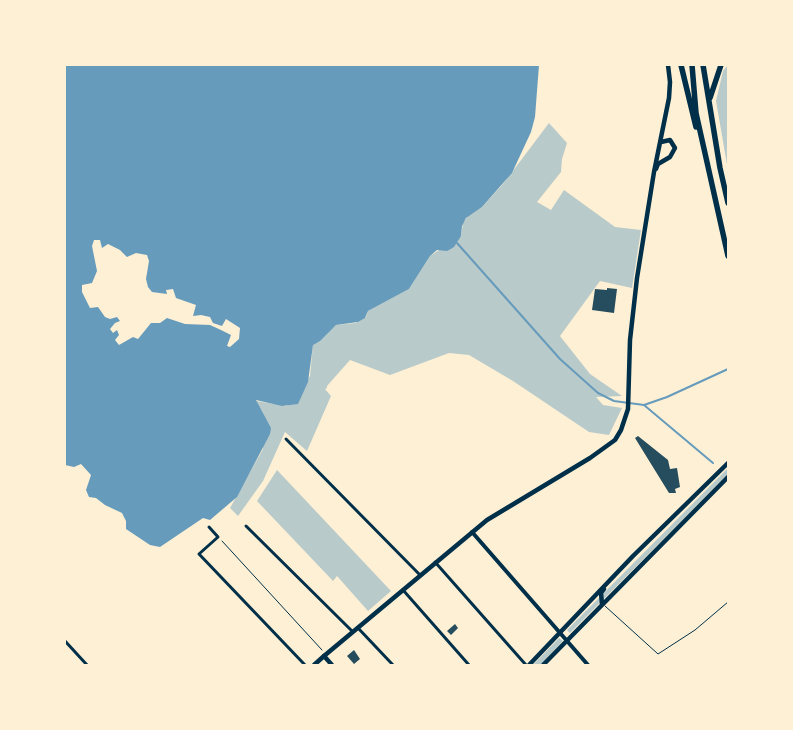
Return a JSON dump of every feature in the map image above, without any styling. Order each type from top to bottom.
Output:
[{"type":"highway","points":[[681,65],[695,124],[706,155]]},
{"type":"highway","points":[[692,65],[696,113],[728,256]]},
{"type":"highway","points":[[703,65],[728,203]]},
{"type":"highway","points":[[709,105],[710,92],[721,65]]},
{"type":"main road","points":[[314,665],[472,532],[503,510],[564,475],[615,440],[624,425],[628,409],[633,306],[654,172],[670,98],[668,65]]},
{"type":"main road","points":[[654,172],[658,164],[670,157],[675,148],[673,142],[668,139],[660,143]]},
{"type":"main road","points":[[528,665],[608,582],[728,463]]},
{"type":"main road","points":[[543,665],[728,477]]},
{"type":"main road","points":[[602,604],[602,593],[608,582]]},
{"type":"main road","points":[[325,655],[332,665]]},
{"type":"street","points":[[286,439],[420,574]]},
{"type":"street","points":[[246,526],[353,632]]},
{"type":"street","points":[[209,527],[218,538],[199,554],[305,665]]},
{"type":"street","points":[[472,532],[588,665]]},
{"type":"street","points":[[435,562],[528,665]]},
{"type":"street","points":[[403,590],[469,665]]},
{"type":"street","points":[[358,628],[393,665]]},
{"type":"street","points":[[65,641],[87,665]]},
{"type":"lane","points":[[602,604],[658,654],[695,630],[728,602]]},
{"type":"path","points":[[218,538],[325,655]]},
{"type":"shaded area","points":[[728,65],[728,170],[716,101],[723,71]]},
{"type":"shaded area","points":[[549,123],[567,143],[562,159],[561,172],[537,202],[551,210],[564,190],[615,227],[641,230],[632,288],[600,281],[560,336],[590,374],[622,396],[596,397],[603,405],[622,408],[609,435],[589,432],[513,381],[469,355],[449,353],[390,375],[350,360],[325,389],[331,396],[307,451],[285,432],[263,481],[238,516],[230,508],[263,449],[263,414],[256,401],[287,406],[310,376],[313,344],[336,325],[356,323],[366,317],[368,311],[409,289],[430,256],[461,236],[463,223],[468,216],[482,207],[503,184]]},
{"type":"shaded area","points":[[728,468],[728,474],[570,633],[567,630]]},
{"type":"shaded area","points":[[277,470],[391,591],[368,611],[337,576],[333,581],[257,501]]},
{"type":"shaded area","points":[[559,638],[563,641],[540,665],[533,665]]},
{"type":"water","points":[[65,65],[539,65],[535,117],[531,132],[512,173],[482,207],[466,218],[462,226],[461,236],[454,247],[447,251],[437,250],[430,256],[409,289],[368,311],[365,318],[358,322],[336,325],[320,341],[313,345],[308,382],[298,404],[282,406],[256,400],[271,428],[270,434],[237,497],[210,520],[203,518],[160,547],[150,545],[126,529],[126,521],[122,513],[105,505],[96,498],[89,497],[86,490],[91,475],[81,464],[74,467],[65,465]],"holes":[[[94,240],[100,240],[102,248],[108,244],[120,250],[127,257],[136,253],[147,255],[149,261],[146,279],[148,287],[152,292],[167,294],[166,290],[173,289],[176,298],[196,305],[193,316],[210,317],[213,323],[222,326],[226,319],[240,328],[239,339],[230,347],[227,346],[231,335],[221,330],[210,325],[185,324],[167,318],[160,323],[151,323],[138,339],[133,337],[119,345],[115,340],[119,335],[117,330],[113,333],[110,329],[115,323],[120,321],[117,317],[110,319],[105,317],[98,307],[90,308],[82,292],[82,285],[92,283],[97,271],[92,246]]]},
{"type":"building","points":[[607,288],[617,289],[614,313],[592,310],[595,289],[607,290]]},
{"type":"building","points":[[638,436],[668,460],[670,469],[677,468],[680,487],[675,489],[676,493],[669,493],[635,438]]},
{"type":"building","points":[[455,624],[458,628],[451,635],[447,631]]},
{"type":"building","points":[[354,650],[360,659],[354,664],[347,656]]},
{"type":"waterway","points":[[457,243],[560,359],[598,393],[614,401],[644,405],[713,463]]},
{"type":"waterway","points":[[644,405],[667,397],[728,369]]}]
